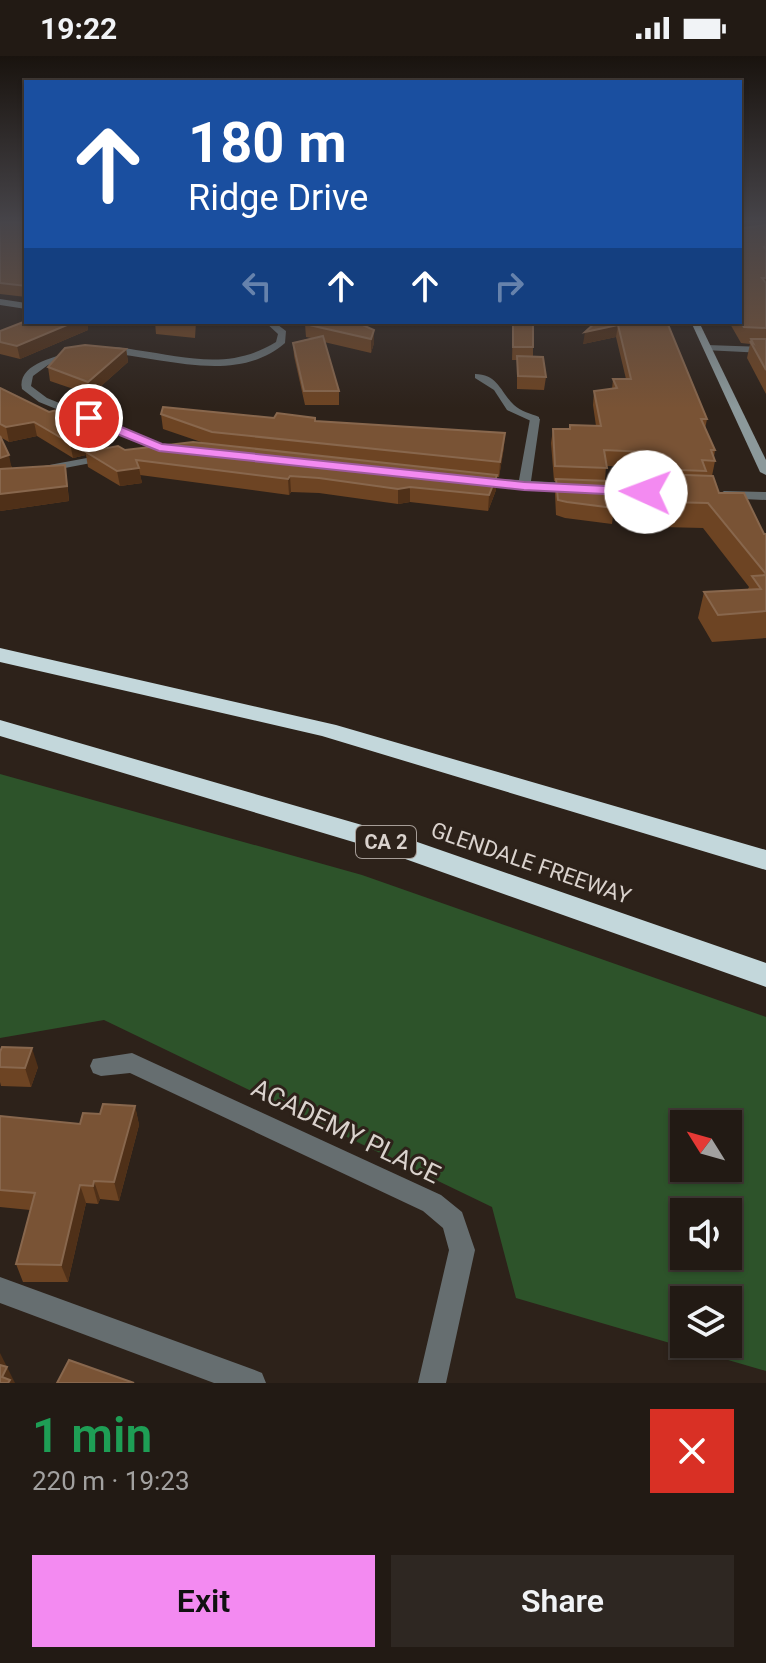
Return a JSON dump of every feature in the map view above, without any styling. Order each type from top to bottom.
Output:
[{"type":"highway","points":[[0,655],[327,730],[765,859]]},
{"type":"highway","name":"GLENDALE FREEWAY","points":[[0,728],[390,843],[766,975]]},
{"type":"main road","points":[[696,324],[766,472]]},
{"type":"street","points":[[0,302],[24,306]]},
{"type":"street","points":[[174,449],[159,447],[43,400],[26,387],[26,381],[35,369],[57,358],[88,352],[132,351],[194,362],[237,360],[266,352],[280,343],[283,333],[272,324]]},
{"type":"street","points":[[707,348],[766,350]]},
{"type":"street","points":[[478,376],[498,388],[511,408],[535,419],[524,486]]},
{"type":"street","points":[[133,452],[159,447]]},
{"type":"street","points":[[30,472],[120,455]]},
{"type":"street","points":[[462,479],[524,486],[696,494]]},
{"type":"street","points":[[711,494],[766,496]]},
{"type":"street","name":"ACADEMY PLACE","points":[[101,1066],[132,1063],[432,1203],[453,1221],[462,1250],[432,1383]]},
{"type":"street","points":[[0,1290],[252,1383]]},
{"type":"green space","points":[[0,774],[362,875],[766,1017],[766,1371],[721,1358],[742,1358],[742,1286],[670,1286],[670,1343],[516,1298],[492,1207],[104,1020],[0,1038]]},
{"type":"building","points":[[742,284],[766,284],[766,328],[744,327]]},
{"type":"building","points":[[24,322],[69,324],[17,346],[0,342],[0,331]]},
{"type":"building","points":[[305,324],[360,324],[374,330],[371,339]]},
{"type":"building","points":[[513,324],[533,324],[533,347],[513,347]]},
{"type":"building","points":[[594,324],[668,324],[707,419],[701,419],[715,450],[711,450],[715,461],[702,460],[706,471],[652,469],[647,452],[604,450],[607,468],[555,466],[553,429],[570,429],[570,425],[601,426],[594,391],[617,388],[613,379],[631,379],[618,325],[585,332]]},
{"type":"building","points":[[323,336],[339,391],[304,391],[293,343]]},
{"type":"building","points":[[751,339],[766,339],[766,370],[750,341],[753,343]]},
{"type":"building","points":[[85,345],[126,349],[88,382],[48,367],[65,348]]},
{"type":"building","points":[[517,356],[543,357],[546,377],[518,376]]},
{"type":"building","points":[[0,388],[49,412],[57,410],[102,437],[70,443],[34,422],[6,427],[0,424]]},
{"type":"building","points":[[163,407],[274,418],[277,413],[315,418],[315,421],[505,433],[500,462],[212,432],[161,414]]},
{"type":"building","points":[[0,436],[9,455],[0,458]]},
{"type":"building","points":[[193,442],[497,475],[489,495],[410,487],[398,489],[319,478],[290,476],[288,479],[136,460],[139,468],[117,471],[86,452],[118,446],[125,450]]},
{"type":"building","points":[[65,465],[67,486],[0,494],[0,469]]},
{"type":"building","points":[[658,474],[713,476],[719,493],[744,493],[766,534],[766,574],[708,503],[666,502]]},
{"type":"building","points":[[556,479],[609,481],[614,508],[558,500]]},
{"type":"building","points":[[766,575],[766,611],[718,615],[704,592],[761,589],[752,576]]},
{"type":"building","points":[[2,1047],[32,1048],[25,1068],[0,1067]]},
{"type":"building","points":[[103,1104],[135,1106],[114,1182],[94,1181],[93,1186],[80,1185],[61,1265],[16,1264],[35,1193],[0,1190],[0,1116],[80,1124],[83,1113],[100,1114]]},
{"type":"building","points":[[69,1360],[134,1383],[57,1383]]},
{"type":"building","points":[[0,1365],[7,1367],[2,1377],[10,1380],[8,1383],[0,1383]]},
{"type":"route","points":[[89,418],[159,447],[524,486],[646,492]]}]
